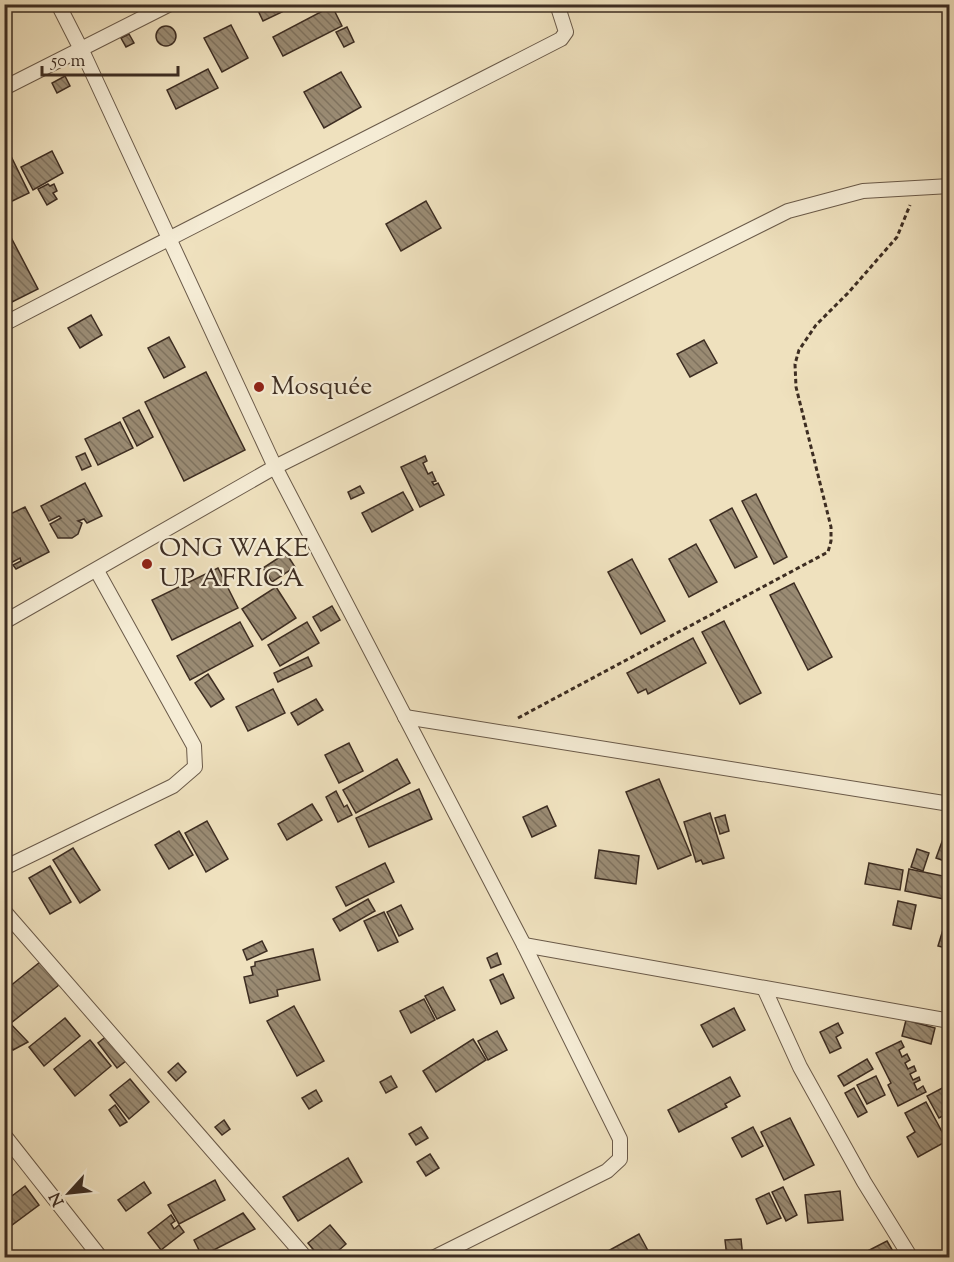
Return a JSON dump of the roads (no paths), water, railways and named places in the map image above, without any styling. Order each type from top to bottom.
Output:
[{"type":"street","points":[[58,4],[275,467],[524,945],[620,1139],[620,1159],[608,1171],[433,1257]]},
{"type":"street","points":[[4,88],[170,4]]},
{"type":"street","points":[[4,324],[169,237],[273,187],[561,39],[566,32],[557,4]]},
{"type":"street","points":[[4,622],[97,571],[275,467],[788,211],[863,191],[917,187],[949,188]]},
{"type":"street","points":[[4,868],[173,786],[195,767],[194,746],[97,571]]},
{"type":"street","points":[[405,717],[950,804]]},
{"type":"street","points":[[4,911],[306,1257]]},
{"type":"street","points":[[524,945],[950,1021]]},
{"type":"street","points":[[764,988],[800,1067],[864,1182],[911,1257]]},
{"type":"street","points":[[4,1135],[101,1257]]},
{"type":"place","name":"Mosquée","points":[[259,387]]},
{"type":"place","name":"ONG WAKE UP AFRICA","points":[[147,564]]}]
